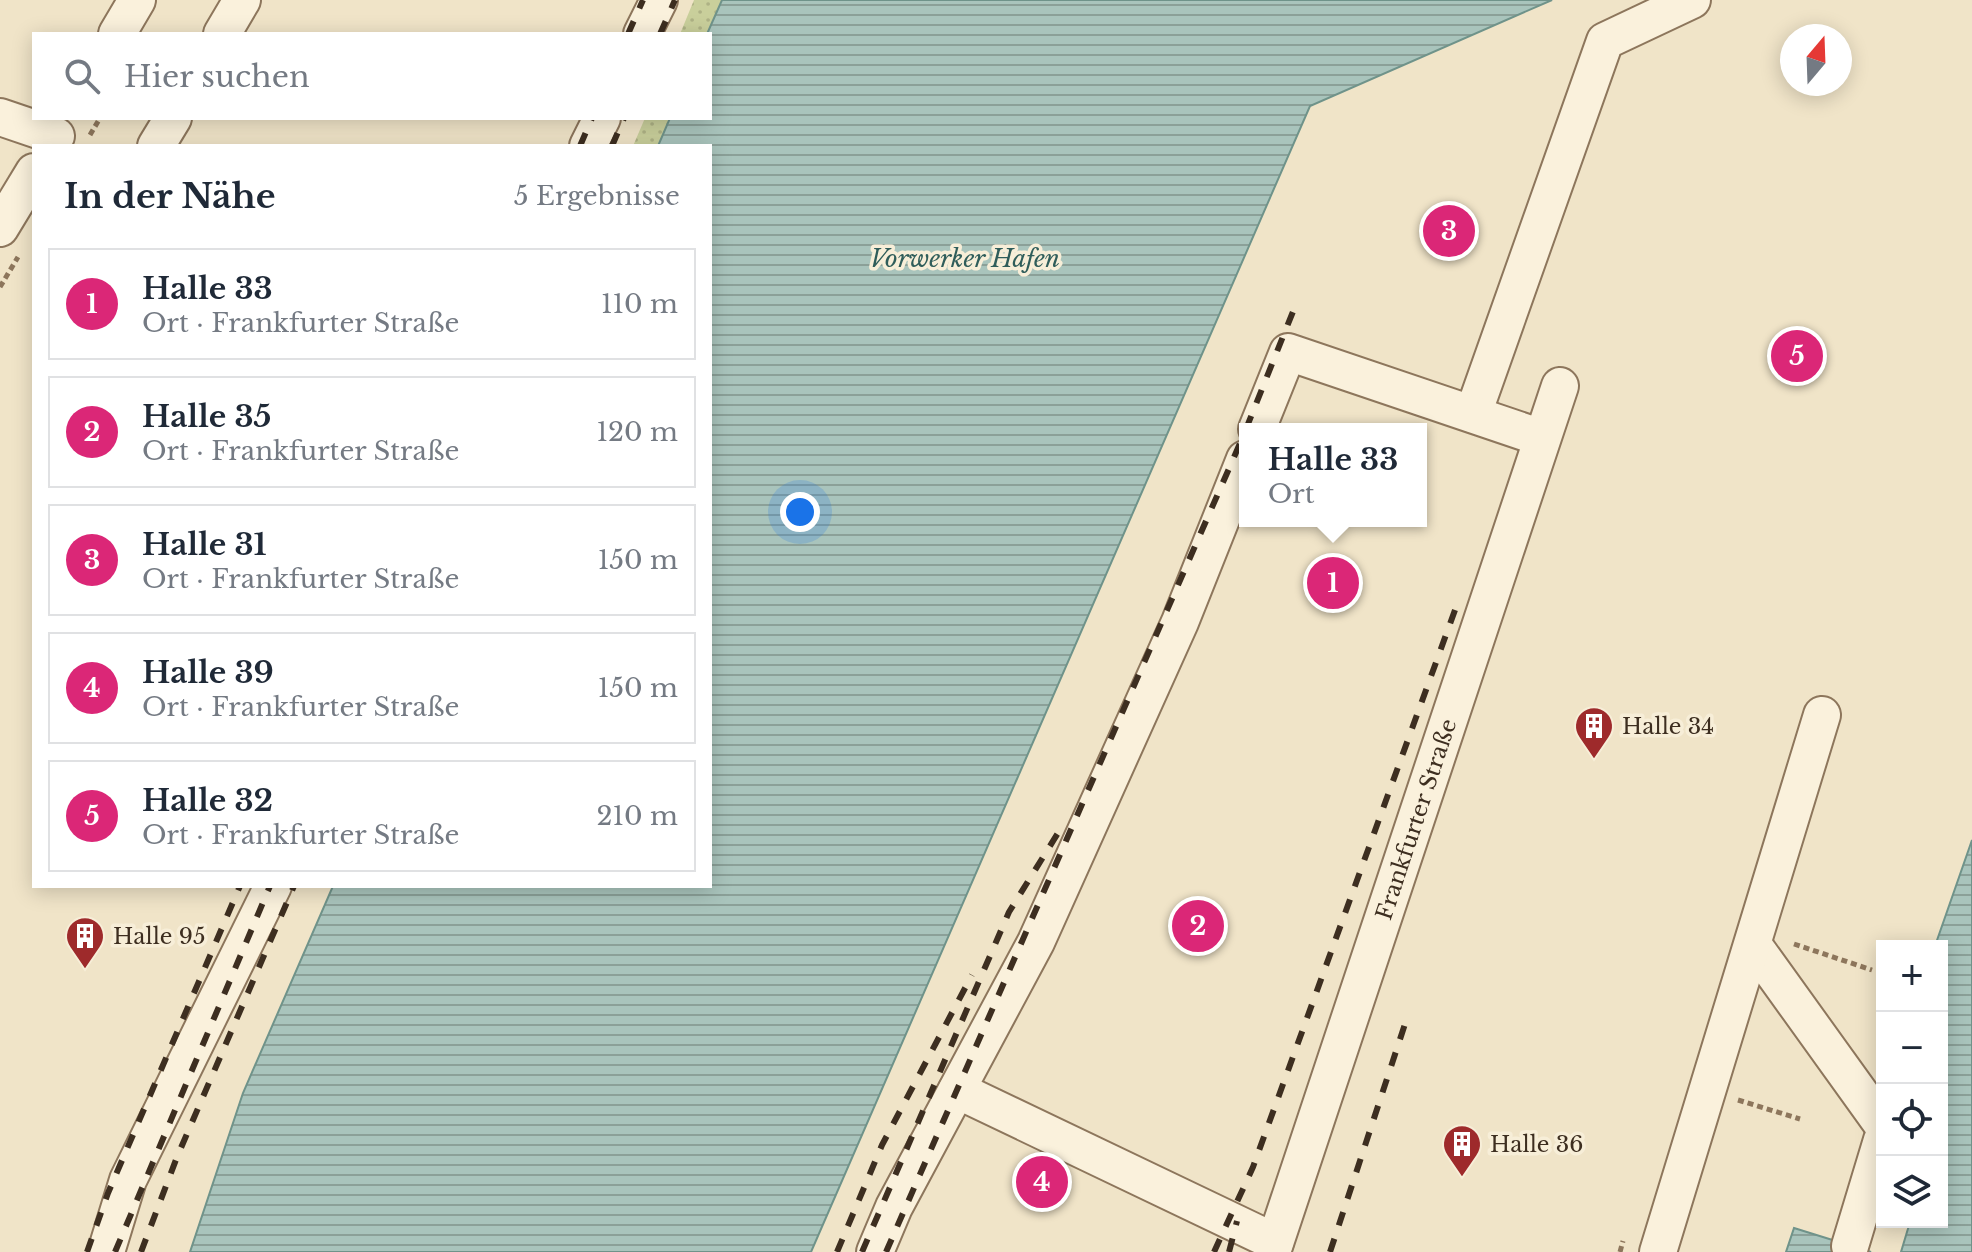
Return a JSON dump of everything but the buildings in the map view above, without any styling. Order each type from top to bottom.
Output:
[{"type":"street","points":[[118,32],[137,0]]},
{"type":"street","points":[[223,32],[242,0]]},
{"type":"street","points":[[643,32],[659,0]]},
{"type":"street","points":[[1473,414],[1605,41],[1692,0]]},
{"type":"street","points":[[0,117],[57,133]]},
{"type":"street","points":[[157,144],[172,120]]},
{"type":"street","points":[[589,144],[601,120]]},
{"type":"street","points":[[0,228],[32,175]]},
{"type":"street","points":[[1259,423],[1288,352],[1542,438]]},
{"type":"street","name":"Frankfurter Straße","points":[[1273,1247],[1560,386]]},
{"type":"street","points":[[875,1252],[894,1207],[1036,942],[1180,622],[1239,474]]},
{"type":"street","points":[[1658,1252],[1754,946],[1822,715]]},
{"type":"street","points":[[106,1252],[128,1180],[272,888]]},
{"type":"street","points":[[1754,946],[1876,1116]]},
{"type":"street","points":[[957,1090],[1273,1247]]},
{"type":"street","points":[[1850,1246],[1877,1156]]},
{"type":"green space","points":[[694,0],[722,0],[708,32],[681,32]]},
{"type":"green space","points":[[644,120],[669,120],[659,144],[634,144]]},
{"type":"water","name":"Vorwerker Hafen","points":[[722,0],[1552,0],[1310,106],[811,1252],[190,1252],[243,1093],[332,888],[712,888],[712,144],[659,144],[669,120],[712,120],[712,32],[708,32]]},
{"type":"water","points":[[1972,840],[1972,1252],[1901,1252],[1908,1228],[1948,1228],[1948,940],[1937,940]]},
{"type":"water","points":[[1794,1228],[1871,1252],[1786,1252]]},
{"type":"railway","points":[[629,32],[643,0]]},
{"type":"railway","points":[[661,32],[675,0]]},
{"type":"railway","points":[[581,144],[591,120]]},
{"type":"railway","points":[[613,144],[623,120]]},
{"type":"railway","points":[[1248,423],[1294,309]]},
{"type":"railway","points":[[886,1252],[1239,446]]},
{"type":"railway","points":[[1214,1252],[1253,1167],[1459,599]]},
{"type":"railway","points":[[862,1252],[1009,912],[1058,833]]},
{"type":"railway","points":[[87,1252],[108,1193],[239,888]]},
{"type":"railway","points":[[115,1252],[269,888]]},
{"type":"railway","points":[[141,1252],[177,1157],[293,888]]},
{"type":"railway","points":[[837,1252],[882,1145],[972,975]]},
{"type":"railway","points":[[1330,1252],[1405,1024]]},
{"type":"railway","points":[[1229,1252],[1237,1221]]},
{"type":"place","name":"Halle 31","points":[[1449,231]]},
{"type":"place","name":"Halle 32","points":[[1797,356]]},
{"type":"place","name":"Halle 33","points":[[1333,583]]},
{"type":"place","name":"Halle 34","points":[[1594,760]]},
{"type":"place","name":"Halle 35","points":[[1198,926]]},
{"type":"place","name":"Halle 95","points":[[85,970]]},
{"type":"place","name":"Halle 36","points":[[1462,1178]]},
{"type":"place","name":"Halle 39","points":[[1042,1182]]}]
